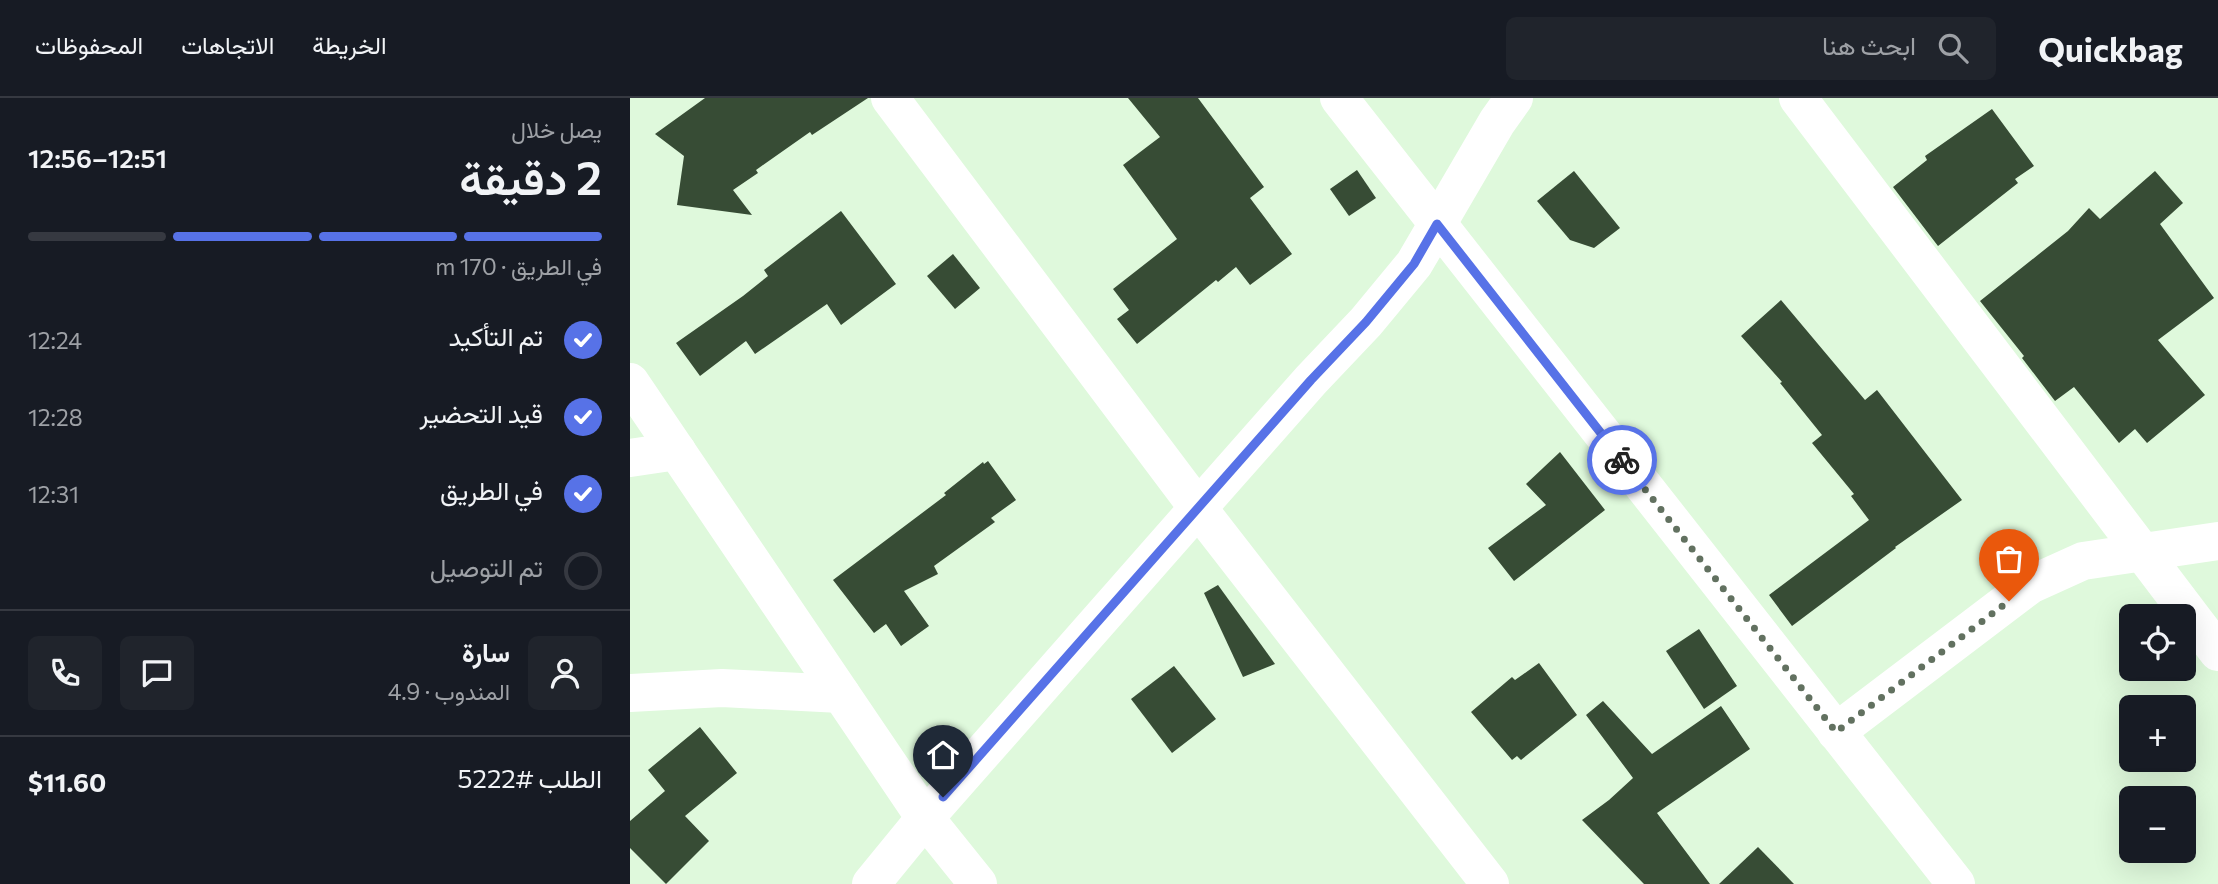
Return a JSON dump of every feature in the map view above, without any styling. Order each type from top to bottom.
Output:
[{"type":"street","points":[[890,98],[1198,508],[1490,884]]},
{"type":"street","points":[[1339,98],[1956,884]]},
{"type":"street","points":[[871,884],[925,818],[1311,380],[1366,322],[1414,264],[1497,122],[1514,98]]},
{"type":"street","points":[[1798,98],[2218,652]]},
{"type":"street","points":[[630,382],[925,818],[978,884]]},
{"type":"street","points":[[630,458],[677,451]]},
{"type":"street","points":[[1836,732],[2031,585],[2083,561],[2218,541]]},
{"type":"street","points":[[630,693],[722,688],[841,694]]},
{"type":"building","points":[[705,98],[868,98],[812,135],[810,132],[756,170],[758,173],[733,190],[752,215],[677,205],[684,156],[655,134]]},
{"type":"building","points":[[1128,98],[1198,98],[1264,187],[1250,198],[1292,254],[1250,285],[1236,267],[1137,344],[1117,319],[1129,310],[1113,289],[1177,239],[1123,165],[1160,137]]},
{"type":"building","points":[[1992,109],[2034,166],[2015,179],[2018,183],[1938,246],[1893,187],[1927,160],[1925,156]]},
{"type":"building","points":[[1357,170],[1376,198],[1349,216],[1330,189]]},
{"type":"building","points":[[1574,171],[1620,228],[1594,248],[1570,240],[1537,201]]},
{"type":"building","points":[[2155,171],[2183,203],[2160,224],[2214,298],[2158,340],[2205,395],[2147,443],[2135,429],[2119,443],[2074,387],[2055,401],[2022,358],[2024,356],[1980,301],[2068,231],[2089,208],[2100,219]]},
{"type":"building","points":[[841,211],[896,284],[841,325],[827,304],[755,354],[746,341],[700,376],[676,343],[768,276],[764,270]]},
{"type":"building","points":[[953,254],[980,288],[955,309],[927,276]]},
{"type":"building","points":[[1781,300],[1865,400],[1877,390],[1962,500],[1895,547],[1792,626],[1769,595],[1869,520],[1851,496],[1854,494],[1812,443],[1822,435],[1780,383],[1782,382],[1741,336]]},
{"type":"building","points":[[1560,452],[1605,510],[1514,581],[1488,548],[1546,505],[1526,484]]},
{"type":"building","points":[[988,461],[1016,500],[991,518],[995,522],[934,566],[938,574],[904,591],[929,626],[901,646],[886,624],[874,633],[833,580],[946,495],[944,493],[983,462],[984,464]]},
{"type":"building","points":[[1218,585],[1275,664],[1243,677],[1204,593]]},
{"type":"building","points":[[1699,629],[1737,686],[1704,709],[1666,651]]},
{"type":"building","points":[[1539,663],[1577,715],[1521,760],[1517,756],[1512,760],[1471,712],[1512,677],[1515,680]]},
{"type":"building","points":[[1174,666],[1216,719],[1172,753],[1131,699]]},
{"type":"building","points":[[1603,701],[1652,754],[1721,706],[1750,749],[1657,813],[1710,884],[1644,884],[1582,820],[1633,778],[1586,715]]},
{"type":"building","points":[[700,727],[737,773],[685,816],[709,841],[666,884],[630,848],[630,821],[665,791],[648,770]]},
{"type":"building","points":[[1758,847],[1794,884],[1719,884]]},
{"type":"way so far","points":[[1622,460],[1836,732],[2009,601]]},
{"type":"route","points":[[943,797],[1311,380],[1366,322],[1414,264],[1437,224],[1622,460]]}]
